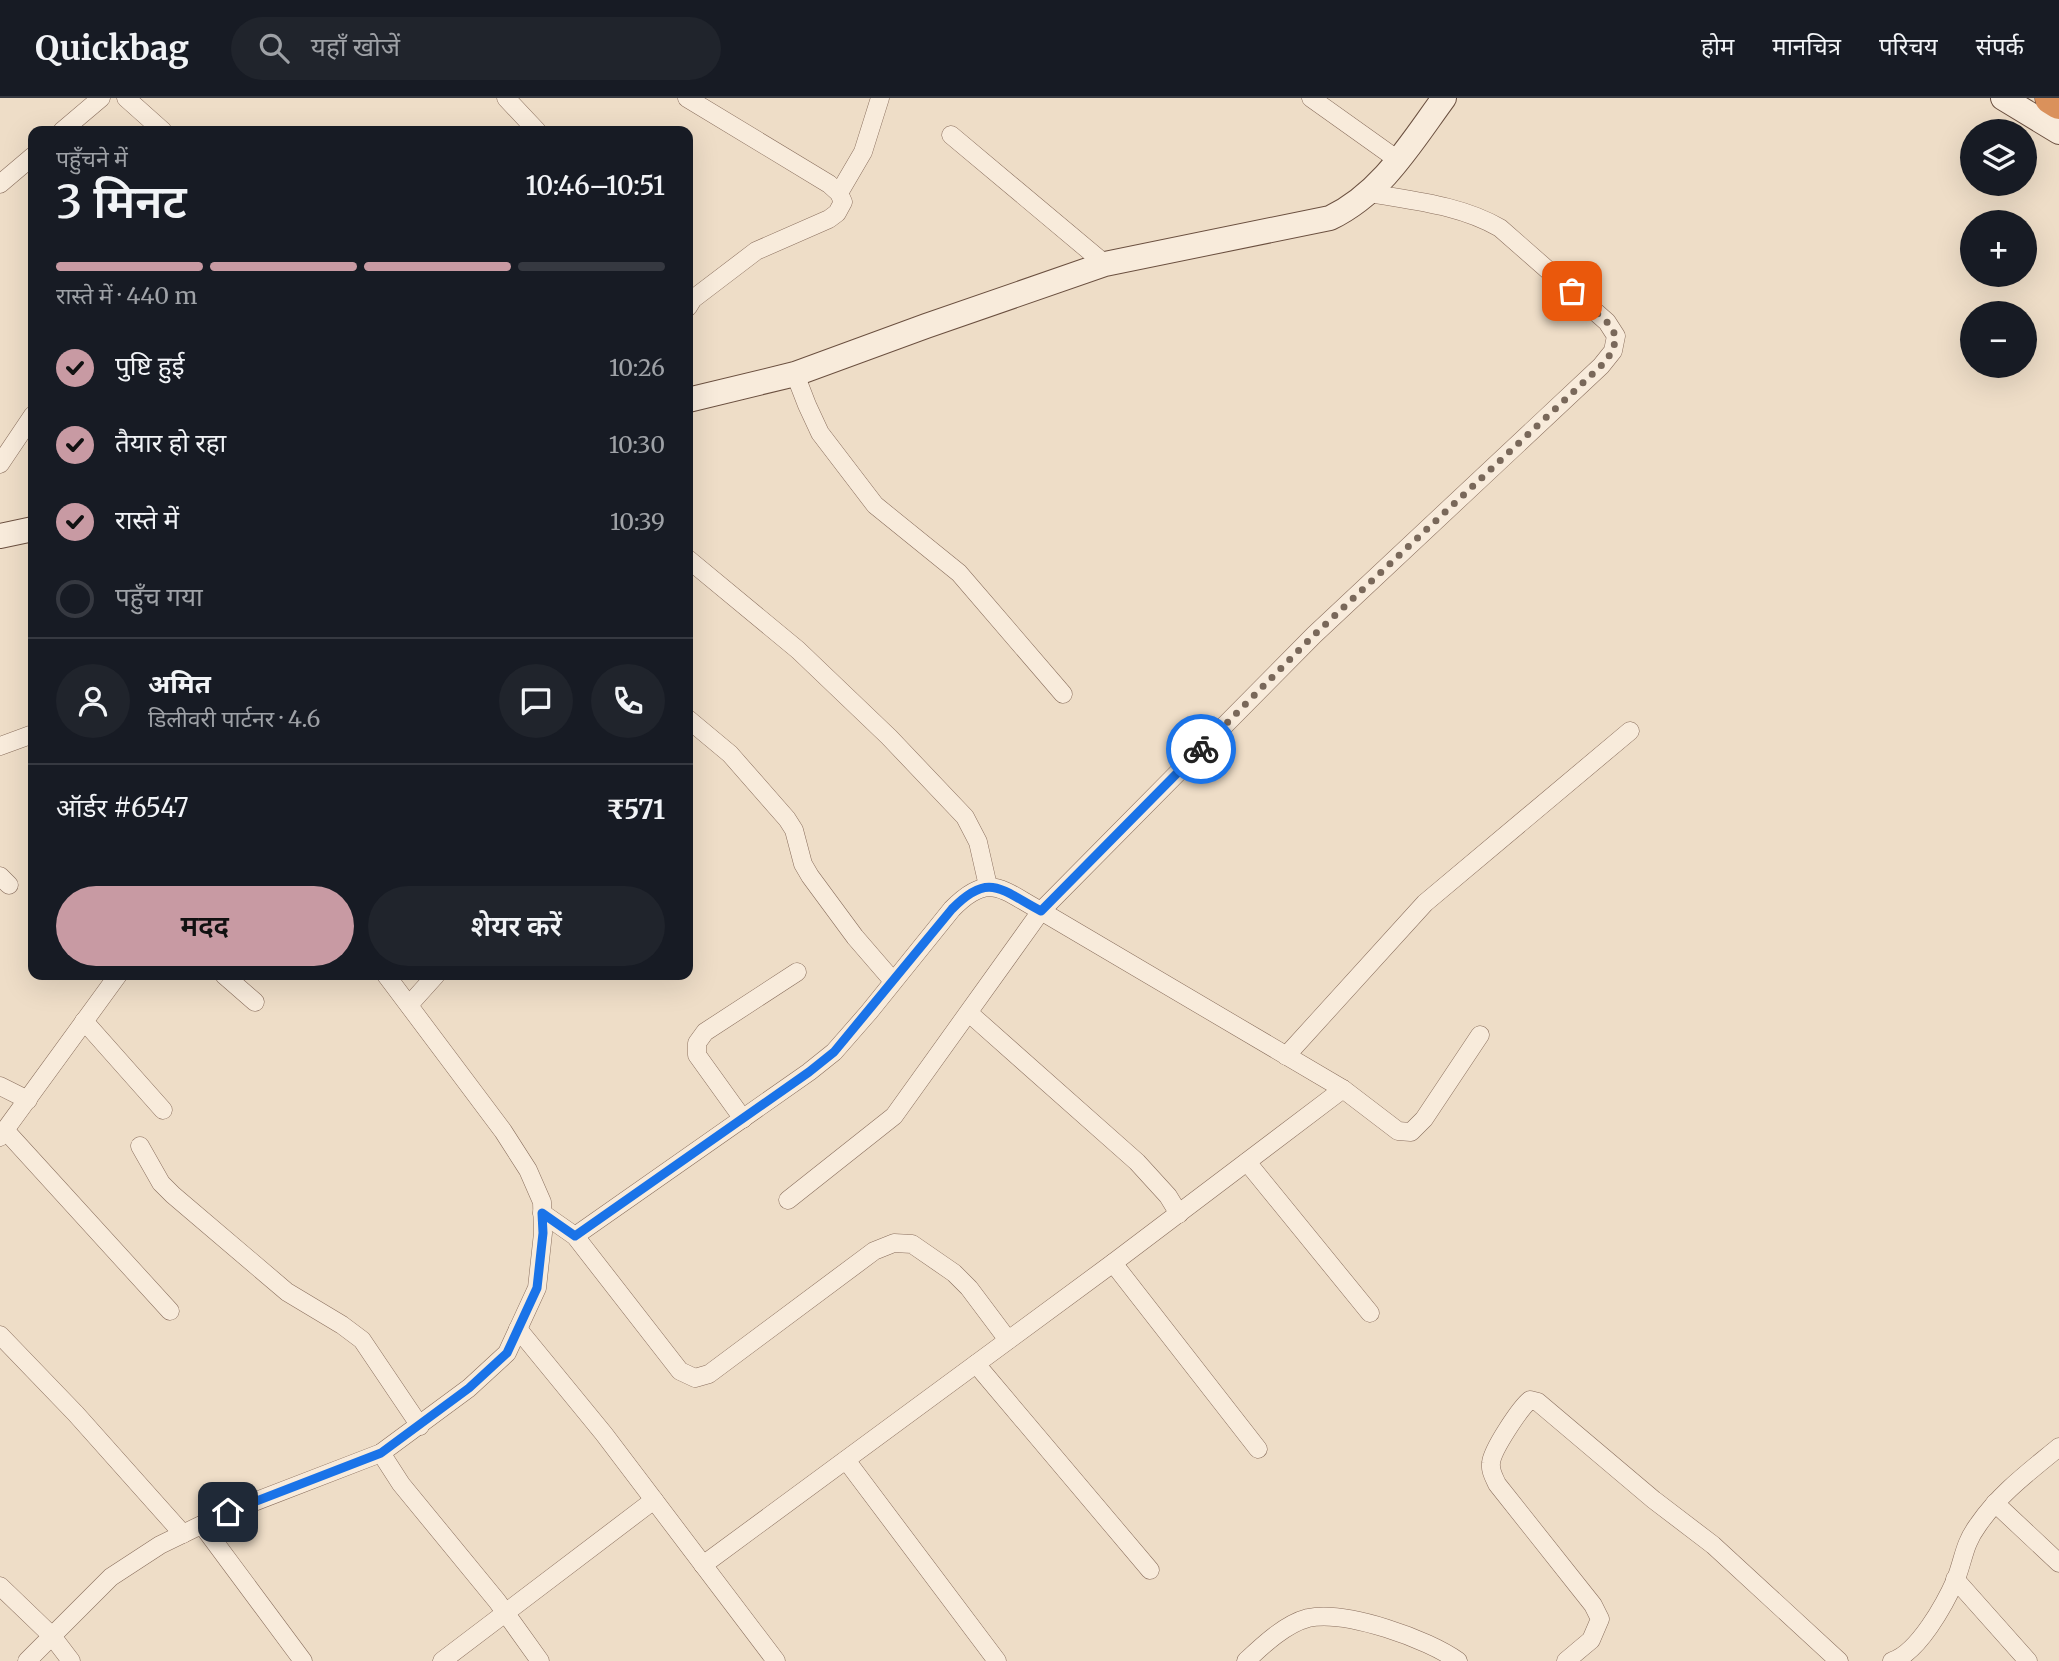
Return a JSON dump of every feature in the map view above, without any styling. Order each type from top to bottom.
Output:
[{"type":"highway","points":[[2052,98],[2059,103]]},
{"type":"street","points":[[68,126],[101,98]]},
{"type":"street","points":[[126,98],[157,126]]},
{"type":"street","points":[[506,98],[532,126]]},
{"type":"street","points":[[687,98],[829,184],[839,193],[843,202],[837,213],[829,219],[756,251],[693,299]]},
{"type":"street","points":[[839,193],[863,152],[880,98]]},
{"type":"street","points":[[1311,98],[1398,160]]},
{"type":"street","points":[[693,399],[795,374],[1105,264],[1330,218],[1351,208],[1369,193],[1398,160],[1444,98]]},
{"type":"street","points":[[2003,98],[2059,132]]},
{"type":"street","points":[[951,135],[1105,264]]},
{"type":"street","points":[[0,184],[28,160]]},
{"type":"street","points":[[788,1200],[894,1116],[1041,911],[1314,635],[1601,366],[1613,351],[1616,336],[1607,322],[1500,228],[1480,217],[1452,208],[1369,193]]},
{"type":"street","points":[[795,374],[820,433],[875,505],[959,573],[1063,694]]},
{"type":"street","points":[[0,464],[28,422]]},
{"type":"street","points":[[1,532],[28,529]]},
{"type":"street","points":[[693,563],[798,650],[889,737],[965,817],[978,842],[988,886]]},
{"type":"street","points":[[693,723],[730,754],[787,819],[794,830],[803,864],[810,876],[855,937],[893,981]]},
{"type":"street","points":[[1286,1056],[1425,903],[1630,731]]},
{"type":"street","points":[[0,746],[28,736]]},
{"type":"street","points":[[575,1236],[834,1052],[958,902],[978,887],[993,886],[1041,911],[1343,1090],[1398,1131],[1411,1132],[1424,1119],[1480,1035]]},
{"type":"street","points":[[743,1119],[697,1055],[697,1043],[705,1032],[797,972]]},
{"type":"street","points":[[114,980],[2,1133],[170,1311]]},
{"type":"street","points":[[230,980],[255,1002]]},
{"type":"street","points":[[27,1661],[111,1577],[160,1545],[228,1512],[381,1453],[469,1388],[507,1353],[537,1288],[543,1233],[542,1202],[528,1170],[503,1131],[390,980]]},
{"type":"street","points":[[409,1005],[432,980]]},
{"type":"street","points":[[969,1013],[1137,1162],[1168,1196],[1179,1214]]},
{"type":"street","points":[[85,1021],[163,1110]]},
{"type":"street","points":[[0,1086],[28,1100]]},
{"type":"street","points":[[703,1565],[1343,1090]]},
{"type":"street","points":[[140,1146],[161,1183],[173,1195],[287,1292],[362,1340],[420,1426]]},
{"type":"street","points":[[1247,1162],[1370,1313]]},
{"type":"street","points":[[542,1213],[575,1236],[680,1371],[695,1378],[709,1374],[874,1251],[894,1243],[912,1244],[954,1273],[1009,1340]]},
{"type":"street","points":[[1113,1263],[1258,1449]]},
{"type":"street","points":[[518,1329],[604,1434],[776,1661]]},
{"type":"street","points":[[0,1335],[183,1534]]},
{"type":"street","points":[[976,1364],[1150,1570]]},
{"type":"street","points":[[1566,1661],[1591,1640],[1600,1619],[1593,1605],[1497,1484],[1492,1473],[1491,1461],[1521,1408],[1530,1399],[1538,1402],[1654,1500],[1713,1545],[1839,1661]]},
{"type":"street","points":[[1892,1661],[1910,1651],[1921,1640],[1955,1579],[1966,1543],[1995,1503],[2015,1483],[2058,1449]]},
{"type":"street","points":[[381,1453],[401,1484],[506,1613],[540,1661]]},
{"type":"street","points":[[846,1460],[997,1661]]},
{"type":"street","points":[[442,1661],[654,1500]]},
{"type":"street","points":[[1995,1503],[2059,1563]]},
{"type":"street","points":[[202,1525],[303,1661]]},
{"type":"street","points":[[1955,1579],[2028,1661]]},
{"type":"street","points":[[0,1586],[52,1636],[71,1661]]},
{"type":"street","points":[[1246,1661],[1263,1645],[1309,1618],[1342,1618],[1379,1627],[1425,1642],[1458,1661]]},
{"type":"way so far","points":[[1201,749],[1314,635],[1601,366],[1613,351],[1616,336],[1607,322],[1572,291]]},
{"type":"route","points":[[228,1512],[381,1453],[469,1388],[507,1353],[537,1288],[543,1233],[542,1213],[575,1236],[809,1072],[834,1052],[952,909],[964,896],[978,887],[993,886],[1041,911],[1201,749]]}]
